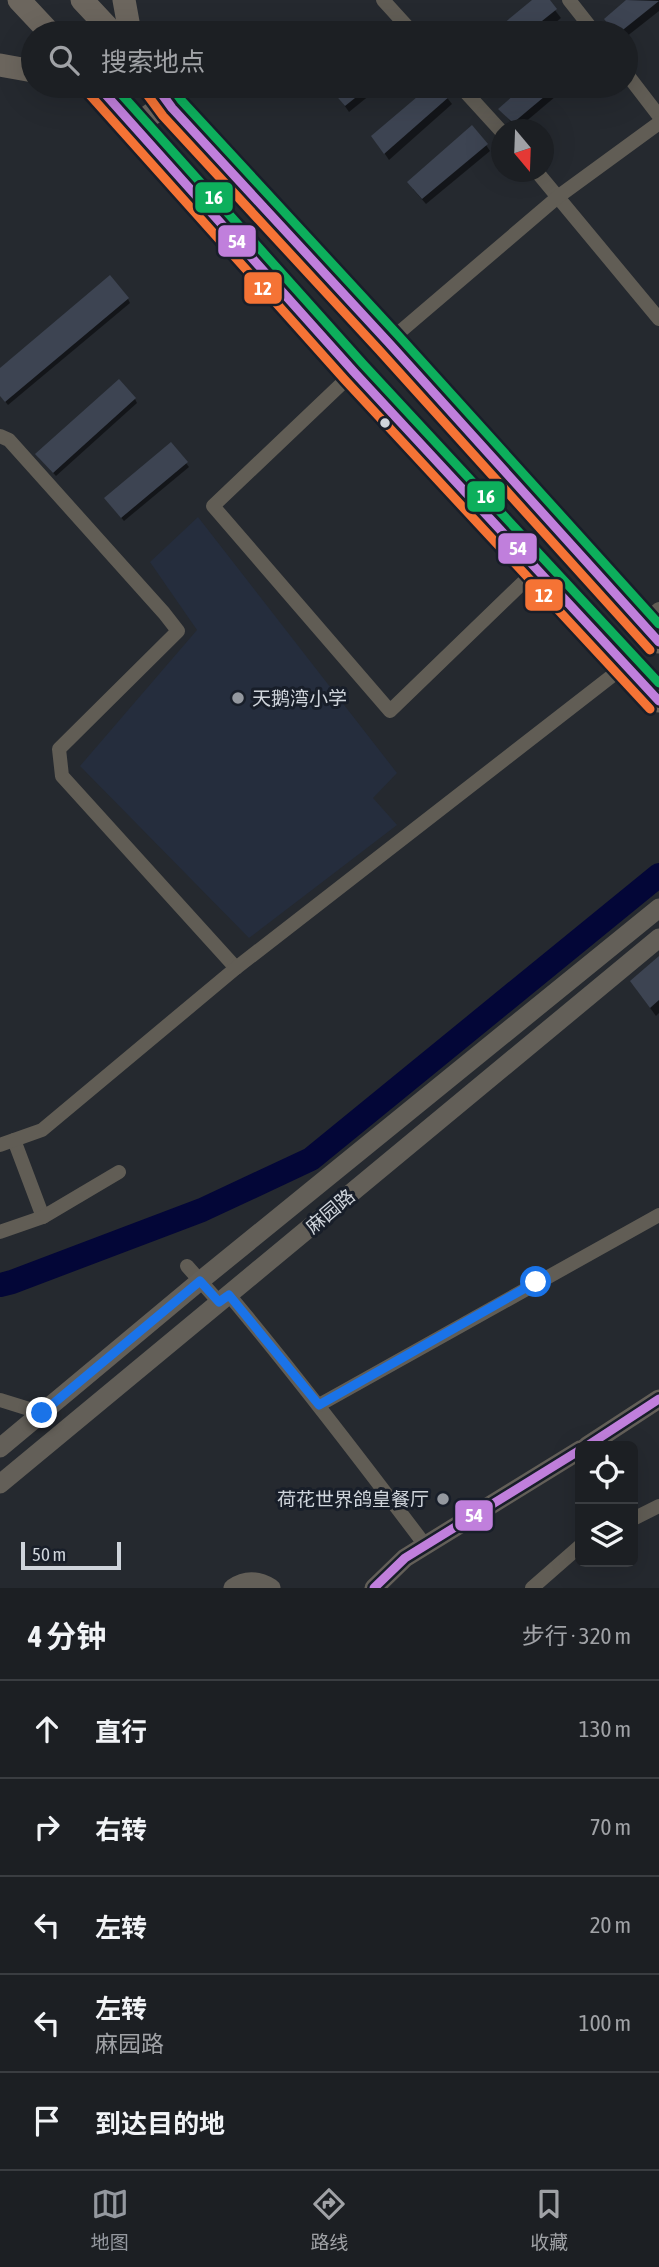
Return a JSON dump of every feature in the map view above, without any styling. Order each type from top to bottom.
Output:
[{"type":"main road","points":[[19,0],[39,21]]},
{"type":"main road","points":[[82,0],[102,21]]},
{"type":"main road","points":[[124,0],[128,21]]},
{"type":"main road","points":[[0,65],[21,69]]},
{"type":"main road","points":[[108,98],[354,372],[659,701]]},
{"type":"main road","points":[[165,98],[388,342],[650,616],[659,642]]},
{"type":"main road","points":[[142,134],[147,116],[152,112],[172,108]]},
{"type":"street","points":[[383,0],[402,21]]},
{"type":"street","points":[[569,0],[586,21]]},
{"type":"street","points":[[638,89],[659,116]]},
{"type":"street","points":[[471,98],[491,120]]},
{"type":"street","points":[[388,342],[559,196],[659,123]]},
{"type":"street","points":[[546,182],[659,319]]},
{"type":"street","points":[[354,372],[213,506],[390,711],[537,569]]},
{"type":"street","points":[[0,436],[9,440],[178,631],[59,749],[62,776],[236,968]]},
{"type":"street","points":[[43,1217],[7,1142],[42,1130],[236,968],[626,665]]},
{"type":"street","name":"麻园路","points":[[0,1448],[42,1413],[194,1273],[659,908]]},
{"type":"street","name":"麻园路","points":[[0,1484],[659,938]]},
{"type":"street","points":[[0,1232],[43,1217],[119,1172]]},
{"type":"street","points":[[319,1405],[659,1214]]},
{"type":"street","points":[[194,1273],[224,1299],[319,1405],[425,1545]]},
{"type":"street","points":[[595,1441],[659,1399]]},
{"type":"street","points":[[0,1400],[42,1413]]},
{"type":"street","points":[[374,1588],[405,1558],[575,1453]]},
{"type":"street","points":[[638,1516],[659,1506]]},
{"type":"street","points":[[532,1588],[575,1550]]},
{"type":"street","points":[[233,1588],[253,1581],[271,1588]]},
{"type":"shaded area","name":"天鹅湾小学","points":[[198,517],[397,773],[373,798],[397,825],[249,938],[80,766],[197,630],[150,562]]},
{"type":"building","points":[[532,0],[550,0],[557,9],[542,21],[507,21]]},
{"type":"building","points":[[626,0],[659,1],[634,21],[604,19]]},
{"type":"building","points":[[338,98],[355,98],[345,106]]},
{"type":"building","points":[[416,98],[448,98],[384,154],[371,136]]},
{"type":"building","points":[[510,98],[543,98],[518,119],[509,119],[498,109]]},
{"type":"building","points":[[472,125],[488,144],[422,199],[407,182]]},
{"type":"building","points":[[110,275],[129,298],[5,402],[0,396],[0,368]]},
{"type":"building","points":[[119,379],[136,398],[53,473],[35,454]]},
{"type":"building","points":[[171,442],[188,462],[121,518],[104,498]]},
{"type":"building","points":[[659,956],[659,1000],[650,1008],[630,981]]},
{"type":"waterway","points":[[0,1285],[202,1210],[311,1159],[659,875]]},
{"type":"transit line","name":"12","points":[[93,98],[345,380],[650,709]]},
{"type":"transit line","name":"54","points":[[109,98],[354,372],[659,701]]},
{"type":"transit line","name":"16","points":[[125,98],[363,364],[659,683]]},
{"type":"transit line","name":"12","points":[[150,98],[163,116],[650,650]]},
{"type":"transit line","name":"54","points":[[165,98],[659,642]]},
{"type":"transit line","name":"16","points":[[180,98],[659,624]]},
{"type":"transit line","name":"54","points":[[595,1441],[659,1399]]},
{"type":"transit line","name":"54","points":[[374,1588],[405,1558],[575,1453]]},
{"type":"place","name":"天鹅湾小学","points":[[238,698]]},
{"type":"place","name":"荷花世界鸽皇餐厅","points":[[443,1499]]},
{"type":"route","points":[[42,1413],[200,1281],[219,1302],[229,1295],[319,1405],[536,1282]]}]
